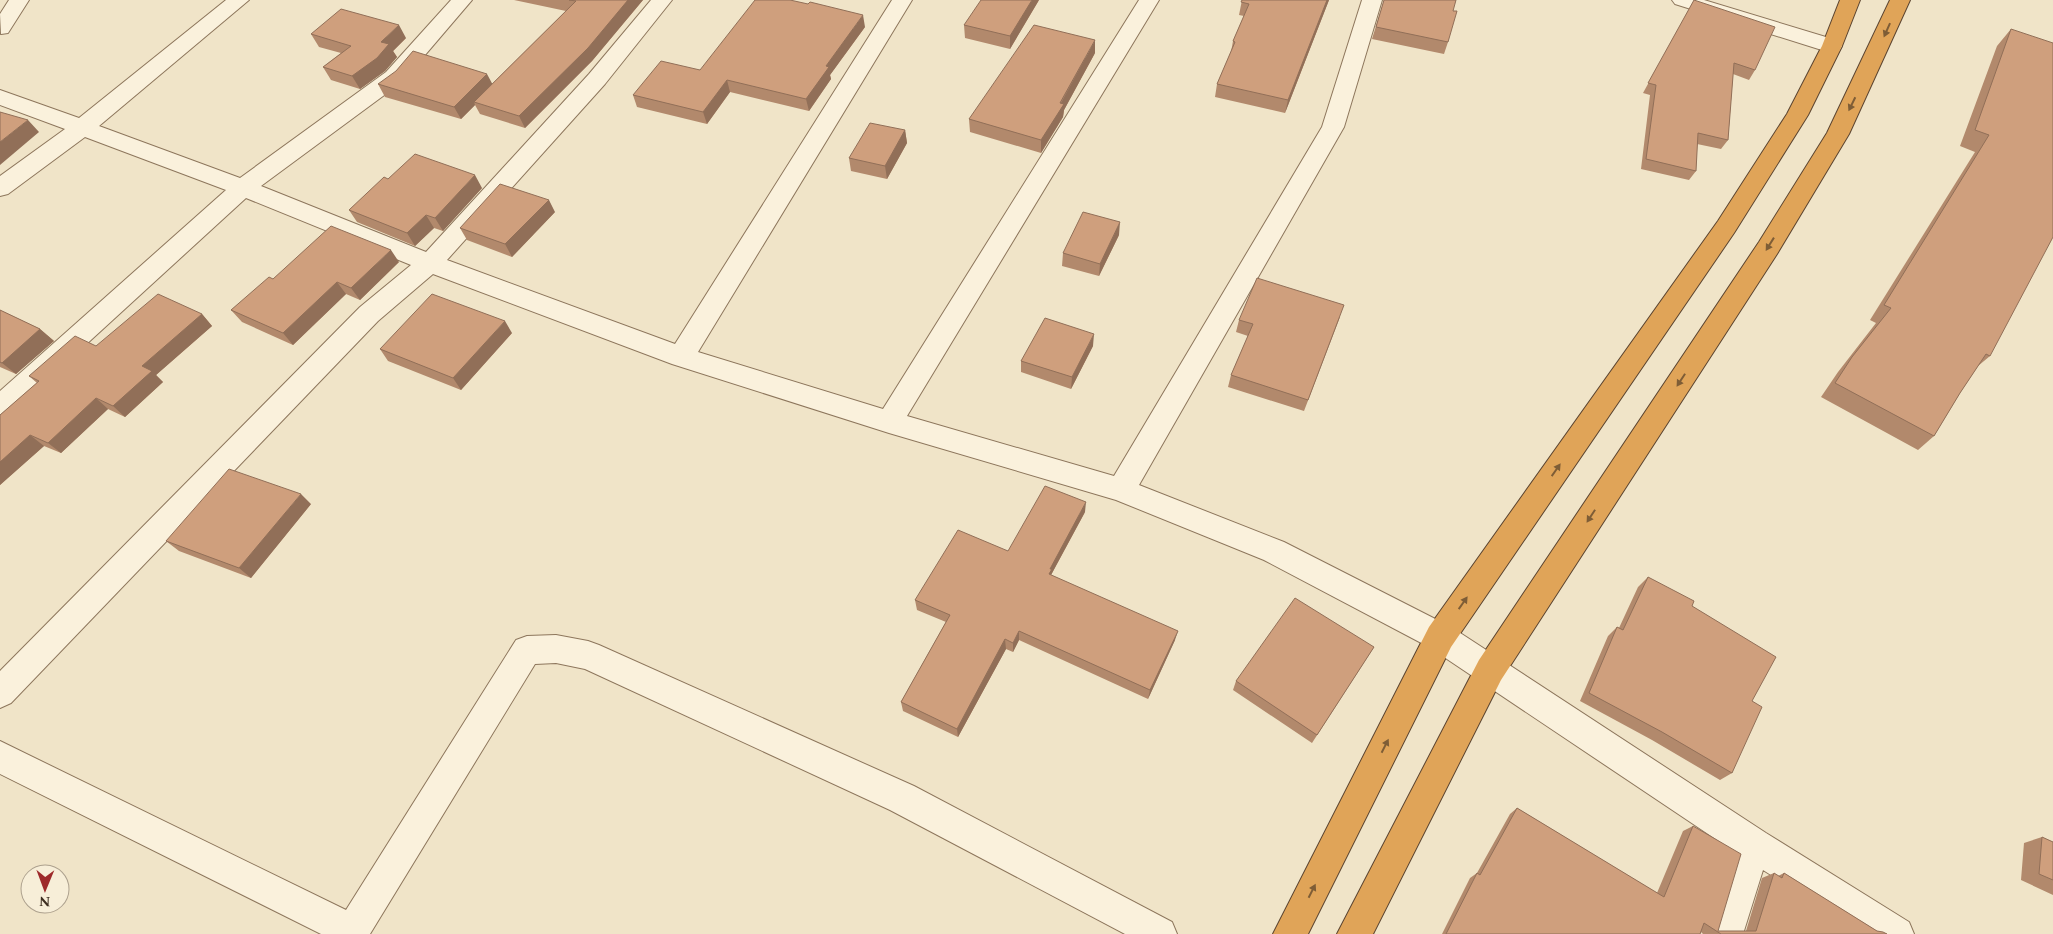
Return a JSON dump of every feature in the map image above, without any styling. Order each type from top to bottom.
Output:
[{"type":"highway","points":[[1290,934],[1440,637],[1726,227],[1797,115],[1832,46],[1850,0]]},
{"type":"highway","points":[[1354,934],[1490,670],[1768,248],[1818,167],[1838,134],[1900,0]]},
{"type":"street","points":[[0,33],[19,0]]},
{"type":"street","points":[[0,188],[83,127],[239,0]]},
{"type":"street","points":[[0,407],[242,188],[394,77],[462,0]]},
{"type":"street","points":[[0,694],[369,314],[430,263],[597,79],[662,0]]},
{"type":"street","points":[[681,357],[902,0]]},
{"type":"street","points":[[889,422],[1147,0]]},
{"type":"street","points":[[1121,490],[1333,127],[1372,0]]},
{"type":"street","points":[[1682,0],[1832,46]]},
{"type":"street","points":[[0,97],[242,188],[430,263],[681,357],[889,422],[1121,490],[1274,550],[1440,637],[1754,845],[1897,934]]},
{"type":"street","points":[[0,757],[351,933],[527,650],[556,649],[588,655],[902,798],[1160,934]]},
{"type":"street","points":[[1726,934],[1754,845]]},
{"type":"building","points":[[569,0],[628,0],[588,48],[519,116],[474,102],[576,1]]},
{"type":"building","points":[[755,0],[790,0],[808,4],[810,2],[863,15],[826,66],[829,67],[806,99],[727,80],[703,112],[633,95],[661,61],[700,70]]},
{"type":"building","points":[[981,0],[1032,0],[1010,36],[964,25]]},
{"type":"building","points":[[1242,0],[1327,0],[1288,100],[1217,84],[1249,4],[1241,2]]},
{"type":"building","points":[[1384,0],[1456,0],[1453,11],[1457,11],[1448,42],[1376,27]]},
{"type":"building","points":[[1694,0],[1775,27],[1755,70],[1734,63],[1728,140],[1698,133],[1696,171],[1646,159],[1656,85],[1648,83]]},
{"type":"building","points":[[341,9],[399,25],[381,42],[389,44],[377,58],[352,76],[323,67],[351,46],[311,34]]},
{"type":"building","points":[[1034,25],[1095,40],[1060,103],[1064,104],[1041,140],[969,119]]},
{"type":"building","points":[[2011,29],[2053,43],[2053,237],[1990,356],[1986,354],[1934,436],[1835,383],[1852,357],[1891,308],[1884,305],[1989,135],[1975,130]]},
{"type":"building","points":[[413,51],[487,74],[454,107],[378,84],[396,71]]},
{"type":"building","points":[[0,112],[28,120],[0,142]]},
{"type":"building","points":[[870,123],[905,130],[885,166],[849,158]]},
{"type":"building","points":[[415,154],[475,175],[435,218],[426,215],[407,233],[349,210],[384,177],[388,179]]},
{"type":"building","points":[[500,184],[549,200],[505,244],[460,228]]},
{"type":"building","points":[[1083,212],[1120,222],[1100,264],[1063,253]]},
{"type":"building","points":[[331,226],[391,250],[351,288],[337,282],[283,333],[231,310],[269,277],[273,279]]},
{"type":"building","points":[[1257,278],[1344,305],[1308,400],[1231,375],[1253,324],[1239,320]]},
{"type":"building","points":[[158,294],[202,314],[142,366],[152,371],[113,406],[96,398],[48,443],[30,435],[0,462],[0,415],[39,381],[29,376],[75,336],[96,346]]},
{"type":"building","points":[[432,294],[505,321],[453,378],[380,349]]},
{"type":"building","points":[[0,310],[40,329],[2,363],[0,362]]},
{"type":"building","points":[[1045,318],[1094,334],[1072,377],[1021,361]]},
{"type":"building","points":[[229,469],[301,494],[239,568],[166,541]]},
{"type":"building","points":[[1045,486],[1086,502],[1049,574],[1178,631],[1150,690],[1019,631],[1013,643],[1005,639],[957,729],[901,702],[950,615],[915,600],[958,530],[1008,551]]},
{"type":"building","points":[[1648,577],[1694,601],[1692,606],[1776,657],[1752,701],[1762,707],[1732,773],[1662,732],[1589,693],[1617,627],[1623,630]]},
{"type":"building","points":[[1295,598],[1374,647],[1317,735],[1236,681]]},
{"type":"building","points":[[1517,808],[1664,897],[1693,826],[1741,854],[1718,931],[1756,931],[1774,873],[1782,878],[1784,873],[1877,931],[1887,934],[1721,934],[1704,923],[1700,934],[1446,934],[1477,873],[1480,875]]},
{"type":"building","points":[[2042,837],[2053,842],[2053,880],[2039,874]]}]
